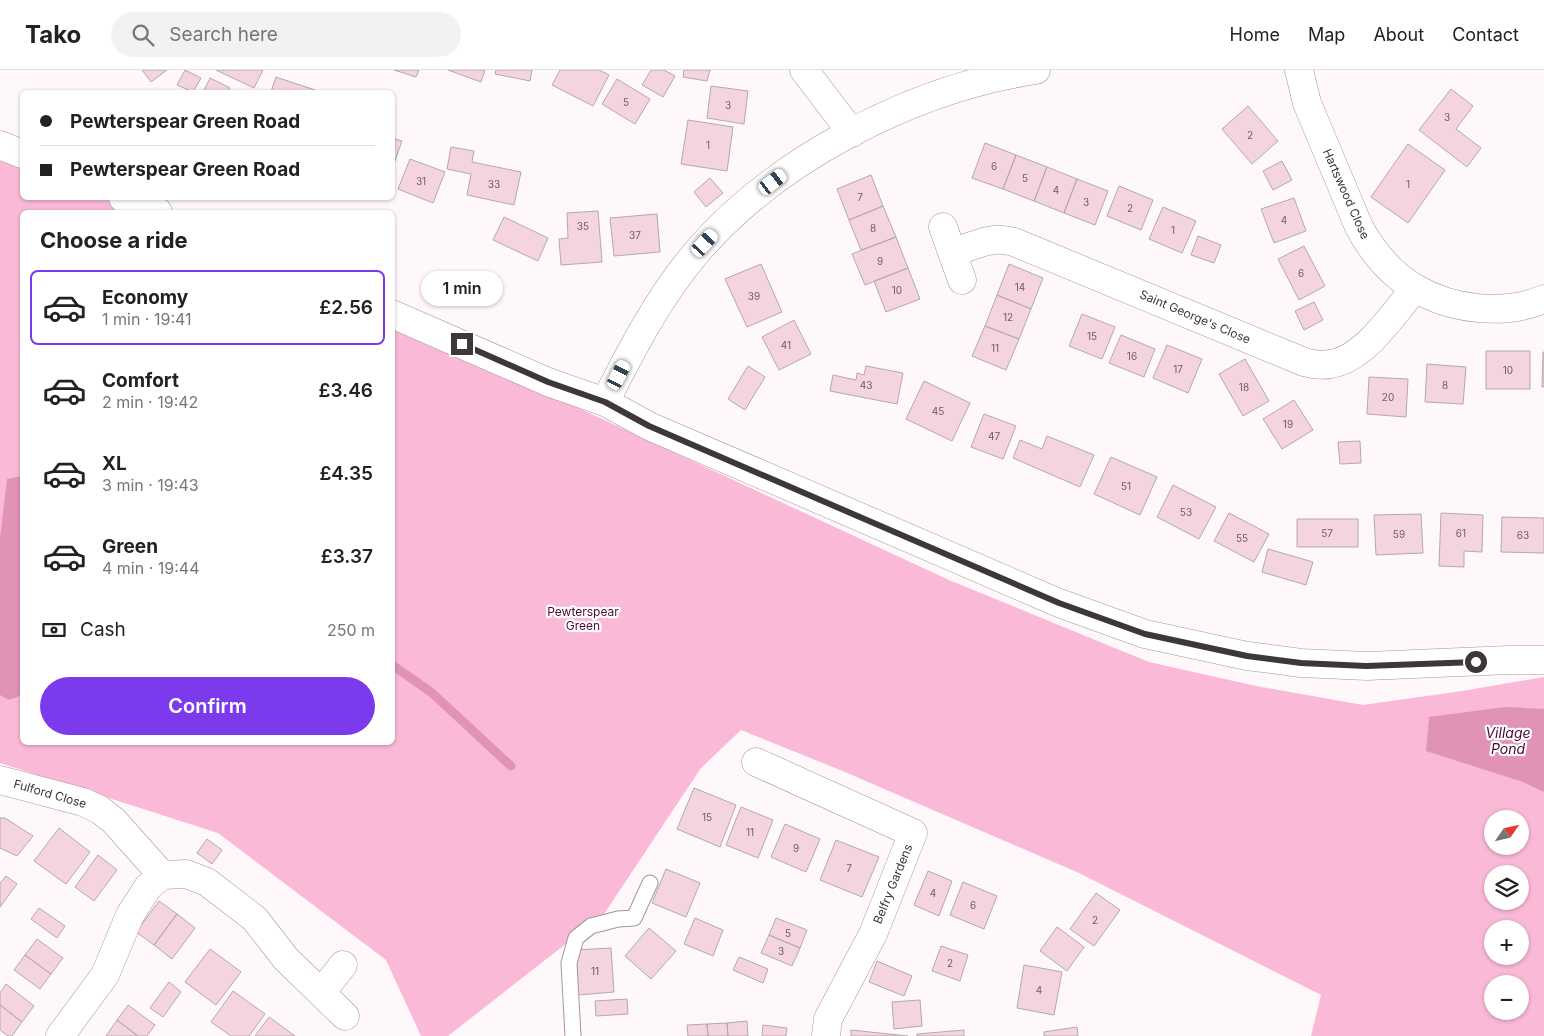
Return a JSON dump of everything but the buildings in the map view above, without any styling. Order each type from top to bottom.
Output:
[{"type":"street","points":[[804,70],[852,133]]},
{"type":"street","points":[[605,402],[653,314],[694,255],[715,232],[784,173],[852,133],[886,116],[948,90],[1007,74],[1036,70]]},
{"type":"street","name":"Hartswood Close","points":[[1299,70],[1307,103],[1358,227],[1376,254],[1401,278],[1415,288],[1448,302],[1484,308],[1500,309],[1544,299]]},
{"type":"street","points":[[0,144],[20,153]]},
{"type":"street","points":[[128,200],[153,210]]},
{"type":"street","points":[[943,227],[962,280]]},
{"type":"street","name":"Saint George's Close","points":[[952,253],[990,240],[1003,239],[1014,242],[1304,362],[1319,365],[1332,364],[1358,352],[1415,288]]},
{"type":"street","points":[[395,315],[548,382],[605,402],[649,426],[1051,600],[1145,634],[1247,656],[1301,663],[1366,666],[1544,660]]},
{"type":"street","name":"Belfry Gardens","points":[[756,762],[913,834],[872,934],[828,1019],[826,1036]]},
{"type":"street","name":"Fulford Close","points":[[0,780],[83,802],[100,810],[114,821],[162,875]]},
{"type":"street","points":[[60,1036],[105,975],[135,908],[148,887],[162,875],[186,874],[207,882],[255,919],[286,958],[345,1016]]},
{"type":"street","points":[[321,993],[343,965]]},
{"type":"lane","points":[[573,1036],[569,963],[576,938],[591,926],[634,918],[650,883]]},
{"type":"green space","name":"Pewterspear Green","points":[[0,142],[20,151],[20,200],[126,200],[149,210],[20,210],[20,745],[395,745],[395,323],[949,580],[1149,662],[1256,686],[1363,705],[1544,677],[1544,1036],[1311,1036],[1321,995],[1079,873],[845,772],[741,730],[701,768],[604,914],[448,1036],[421,1036],[386,960],[218,833],[0,763]]},
{"type":"water","points":[[20,476],[20,696],[9,700],[0,695],[0,538],[7,479]]},
{"type":"water","name":"Village Pond","points":[[1505,707],[1544,709],[1544,792],[1523,782],[1426,751],[1429,717]]},
{"type":"waterway","points":[[395,667],[431,692],[511,766]]},
{"type":"route","points":[[462,344],[548,382],[605,402],[649,426],[1059,603],[1145,634],[1247,656],[1301,663],[1366,666],[1476,662]]}]
